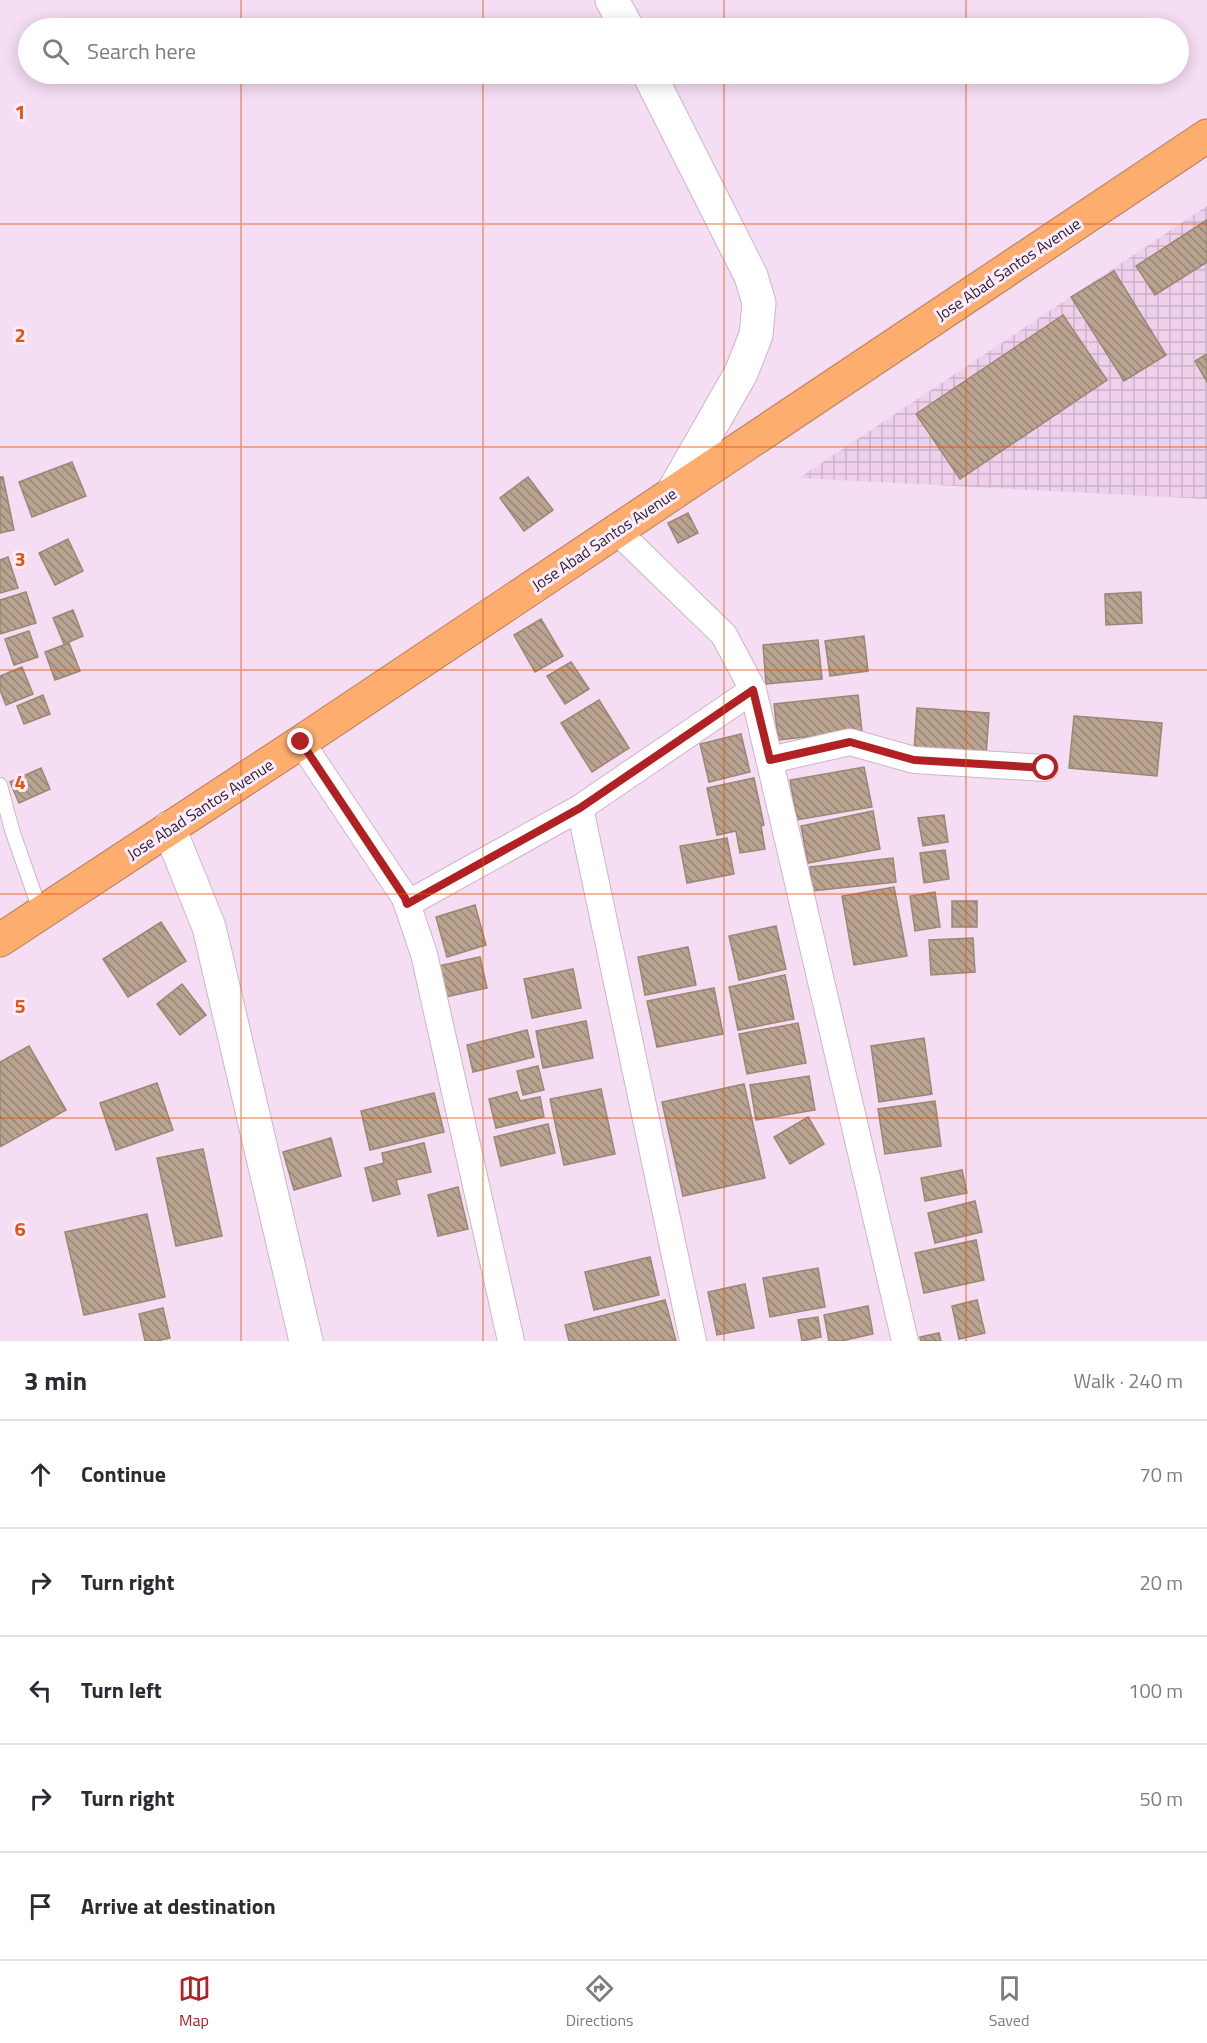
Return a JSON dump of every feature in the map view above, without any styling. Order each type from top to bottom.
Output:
[{"type":"highway","name":"Jose Abad Santos Avenue","points":[[0,940],[301,742],[1207,136]]},
{"type":"street","points":[[612,0],[622,18]]},
{"type":"street","points":[[654,84],[751,276],[759,303],[756,335],[741,373],[672,494]]},
{"type":"street","points":[[617,531],[724,635],[753,690],[905,1341]]},
{"type":"street","points":[[407,904],[580,808],[753,690]]},
{"type":"street","points":[[301,742],[405,898],[424,954],[511,1341]]},
{"type":"street","points":[[770,760],[850,742],[914,760],[1046,768]]},
{"type":"street","points":[[580,808],[693,1341]]},
{"type":"street","points":[[169,828],[209,927],[306,1341]]},
{"type":"lane","points":[[0,785],[12,830],[41,913]]},
{"type":"shaded area","points":[[1207,206],[1207,499],[799,478]]},
{"type":"building","points":[[1207,220],[1207,262],[1155,295],[1136,266]]},
{"type":"building","points":[[1114,271],[1166,355],[1124,381],[1071,297]]},
{"type":"building","points":[[1063,315],[1107,380],[960,479],[916,414]]},
{"type":"building","points":[[1207,354],[1207,382],[1195,361]]},
{"type":"building","points":[[72,462],[86,496],[32,517],[19,482]]},
{"type":"building","points":[[0,477],[3,477],[14,530],[0,533]]},
{"type":"building","points":[[528,477],[553,510],[524,531],[500,498]]},
{"type":"building","points":[[688,513],[698,533],[678,543],[668,523]]},
{"type":"building","points":[[68,539],[83,571],[55,585],[39,553]]},
{"type":"building","points":[[8,557],[18,588],[0,593],[0,560]]},
{"type":"building","points":[[26,592],[36,623],[0,634],[0,600]]},
{"type":"building","points":[[1141,592],[1142,623],[1106,625],[1105,594]]},
{"type":"building","points":[[73,610],[83,636],[64,644],[53,618]]},
{"type":"building","points":[[541,619],[563,656],[535,672],[514,635]]},
{"type":"building","points":[[29,631],[38,657],[14,665],[5,639]]},
{"type":"building","points":[[864,636],[868,671],[830,676],[825,641]]},
{"type":"building","points":[[818,640],[822,679],[766,684],[763,645]]},
{"type":"building","points":[[69,643],[80,671],[55,680],[45,652]]},
{"type":"building","points":[[571,662],[589,689],[565,704],[547,676]]},
{"type":"building","points":[[22,667],[33,694],[6,705],[0,690],[0,676]]},
{"type":"building","points":[[43,695],[50,714],[24,724],[17,706]]},
{"type":"building","points":[[858,695],[862,731],[778,740],[774,704]]},
{"type":"building","points":[[599,700],[629,748],[592,772],[561,723]]},
{"type":"building","points":[[917,708],[989,713],[986,756],[914,751]]},
{"type":"building","points":[[1074,716],[1162,723],[1157,776],[1069,768]]},
{"type":"building","points":[[741,734],[750,772],[709,782],[700,744]]},
{"type":"building","points":[[864,767],[872,807],[797,820],[790,780]]},
{"type":"building","points":[[41,768],[50,789],[19,803],[10,782]]},
{"type":"building","points":[[754,778],[764,825],[761,826],[765,849],[740,853],[736,831],[717,835],[707,788]]},
{"type":"building","points":[[873,811],[880,849],[808,863],[801,826]]},
{"type":"building","points":[[944,815],[948,842],[923,846],[918,818]]},
{"type":"building","points":[[727,838],[734,874],[687,883],[680,846]]},
{"type":"building","points":[[945,850],[949,879],[924,883],[920,853]]},
{"type":"building","points":[[893,858],[896,882],[812,891],[810,867]]},
{"type":"building","points":[[894,887],[907,956],[854,965],[842,896]]},
{"type":"building","points":[[935,892],[940,927],[915,931],[910,896]]},
{"type":"building","points":[[952,901],[977,901],[977,927],[952,927]]},
{"type":"building","points":[[475,905],[486,945],[447,957],[436,917]]},
{"type":"building","points":[[161,922],[186,961],[128,997],[103,959]]},
{"type":"building","points":[[776,926],[786,969],[739,980],[729,936]]},
{"type":"building","points":[[973,938],[975,972],[931,975],[929,940]]},
{"type":"building","points":[[688,947],[696,985],[645,995],[638,957]]},
{"type":"building","points":[[480,957],[487,988],[445,997],[438,966]]},
{"type":"building","points":[[573,969],[581,1008],[532,1018],[524,979]]},
{"type":"building","points":[[785,975],[794,1019],[738,1030],[729,987]]},
{"type":"building","points":[[182,984],[206,1015],[180,1035],[157,1004]]},
{"type":"building","points":[[714,988],[723,1034],[657,1047],[647,1001]]},
{"type":"building","points":[[586,1021],[593,1058],[543,1068],[536,1031]]},
{"type":"building","points":[[798,1023],[806,1063],[747,1074],[739,1034]]},
{"type":"building","points":[[527,1030],[534,1057],[473,1072],[467,1045]]},
{"type":"building","points":[[924,1038],[932,1094],[879,1102],[871,1046]]},
{"type":"building","points":[[29,1046],[66,1110],[0,1147],[0,1062]]},
{"type":"building","points":[[538,1066],[544,1090],[523,1095],[517,1071]]},
{"type":"building","points":[[809,1076],[815,1110],[756,1120],[750,1085]]},
{"type":"building","points":[[157,1083],[173,1130],[116,1150],[100,1103]]},
{"type":"building","points":[[744,1084],[765,1178],[683,1196],[662,1102]]},
{"type":"building","points":[[601,1089],[615,1154],[564,1165],[550,1099]]},
{"type":"building","points":[[517,1092],[520,1101],[540,1097],[544,1117],[496,1128],[489,1099]]},
{"type":"building","points":[[434,1093],[444,1132],[370,1150],[361,1111]]},
{"type":"building","points":[[935,1101],[941,1146],[885,1154],[878,1109]]},
{"type":"building","points":[[808,1117],[824,1144],[790,1164],[774,1137]]},
{"type":"building","points":[[548,1124],[555,1153],[501,1166],[494,1137]]},
{"type":"building","points":[[331,1138],[341,1176],[294,1190],[283,1152]]},
{"type":"building","points":[[424,1143],[431,1172],[396,1180],[400,1194],[373,1201],[365,1168],[384,1163],[382,1153]]},
{"type":"building","points":[[203,1149],[222,1236],[176,1246],[157,1158]]},
{"type":"building","points":[[962,1170],[967,1193],[925,1201],[921,1178]]},
{"type":"building","points":[[458,1187],[468,1229],[438,1236],[428,1195]]},
{"type":"building","points":[[975,1201],[982,1232],[935,1243],[928,1213]]},
{"type":"building","points":[[147,1214],[165,1297],[84,1315],[65,1232]]},
{"type":"building","points":[[976,1240],[984,1280],[924,1293],[915,1253]]},
{"type":"building","points":[[650,1257],[659,1295],[594,1310],[585,1272]]},
{"type":"building","points":[[818,1268],[825,1307],[770,1317],[763,1278]]},
{"type":"building","points":[[745,1284],[754,1328],[717,1335],[708,1292]]},
{"type":"building","points":[[665,1300],[676,1341],[569,1341],[565,1325]]},
{"type":"building","points":[[977,1300],[985,1333],[959,1339],[952,1306]]},
{"type":"building","points":[[868,1306],[873,1334],[841,1341],[829,1341],[824,1315]]},
{"type":"building","points":[[163,1308],[170,1338],[145,1341],[139,1314]]},
{"type":"building","points":[[818,1317],[821,1337],[802,1341],[798,1320]]},
{"type":"building","points":[[939,1333],[941,1341],[921,1341],[920,1337]]},
{"type":"route","points":[[301,742],[407,904],[580,808],[753,690],[770,760],[850,742],[914,760],[1046,768]]}]
